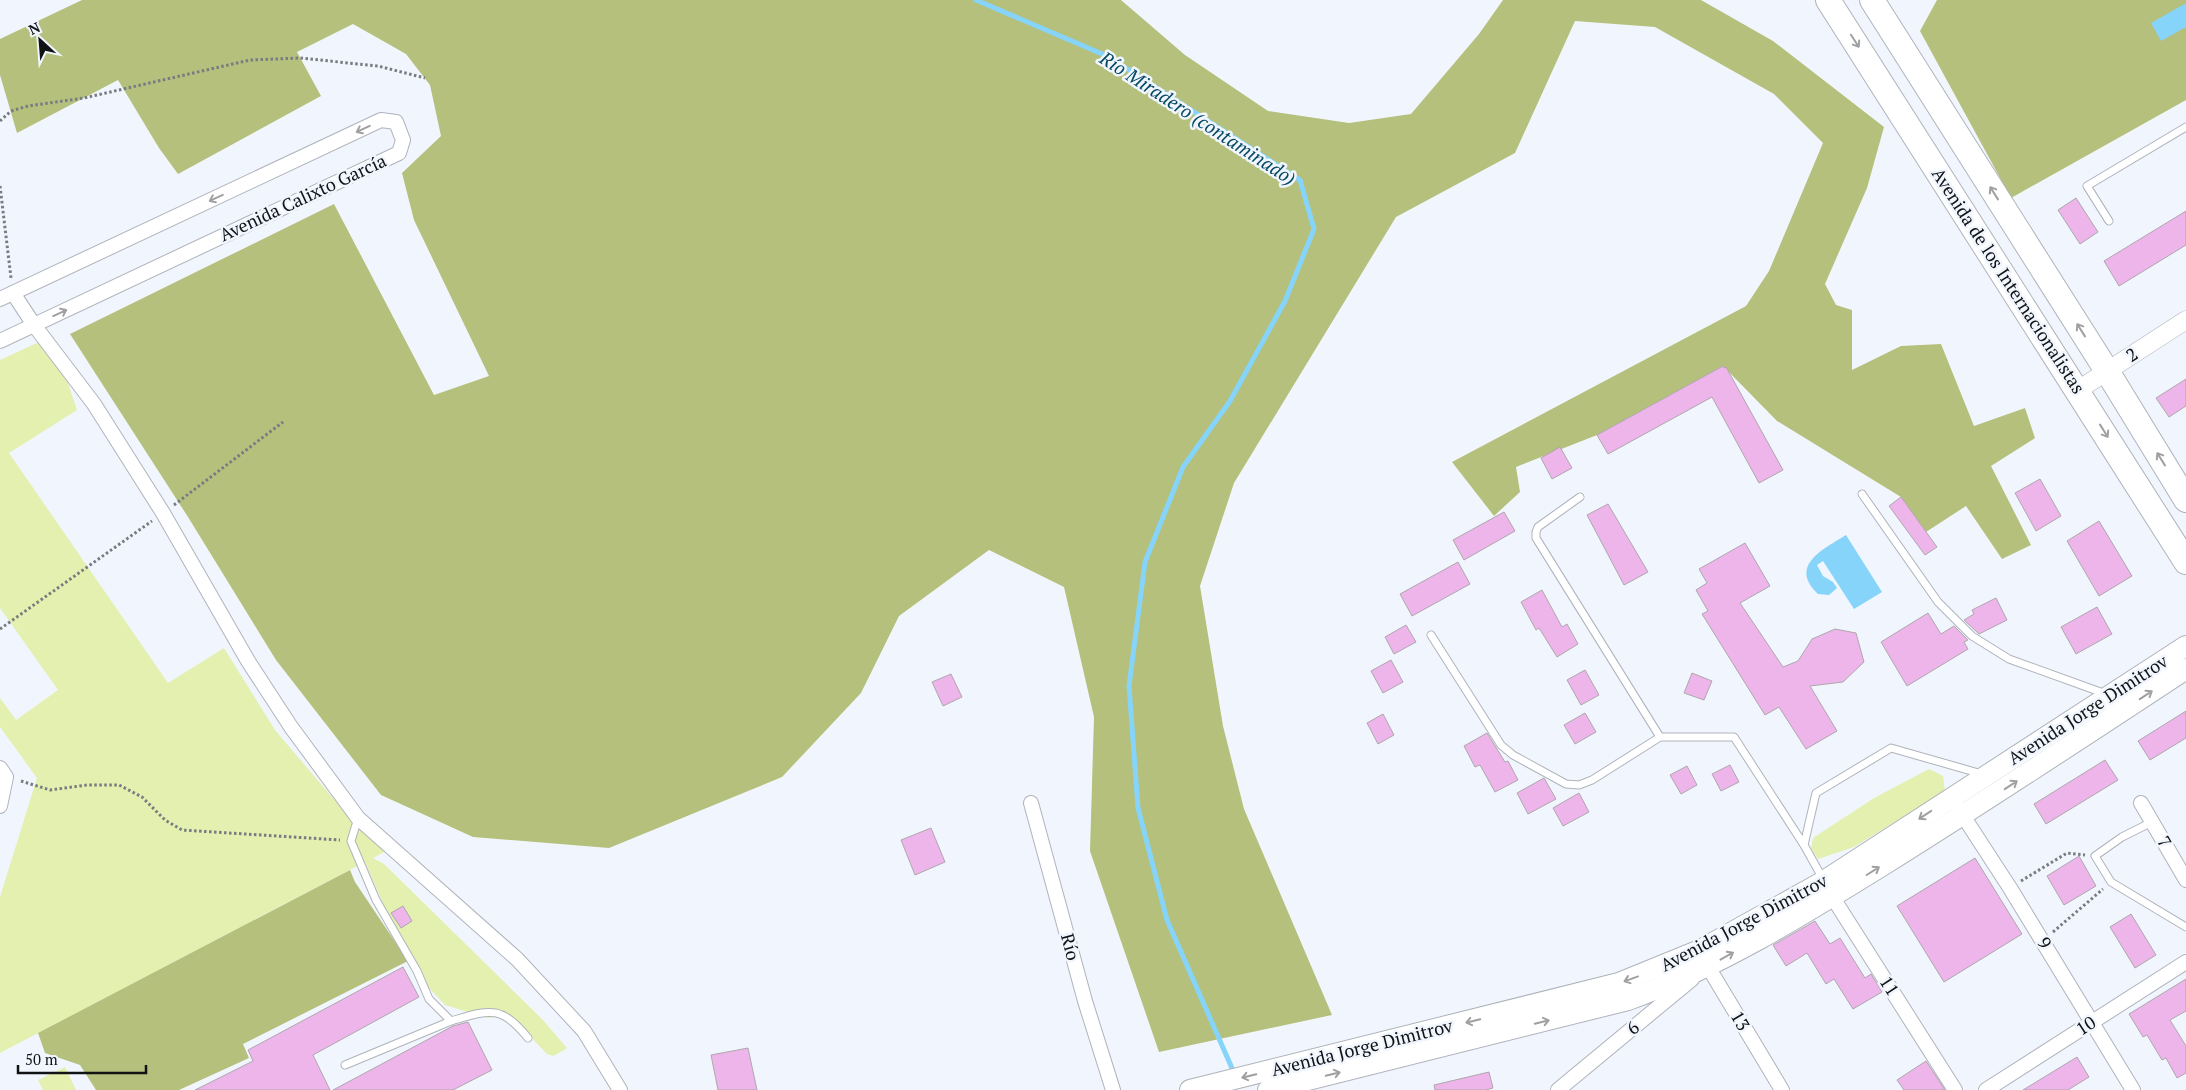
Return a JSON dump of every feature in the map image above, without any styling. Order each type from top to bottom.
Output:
[{"type":"highway","name":"Avenida de los Internacionalistas","points":[[1828,0],[2186,562]]},
{"type":"highway","name":"Avenida de los Internacionalistas","points":[[1872,0],[2107,371],[2186,500]]},
{"type":"main road","name":"Avenida Jorge Dimitrov","points":[[1828,889],[1952,798],[2186,646]]},
{"type":"main road","name":"Avenida Jorge Dimitrov","points":[[1190,1090],[1220,1082],[1277,1081],[1628,1000],[1665,987],[1703,959],[1963,815],[2186,670]]},
{"type":"street","name":"Avenida Calixto García","points":[[0,341],[399,153],[403,140],[396,122],[381,120],[6,296]]},
{"type":"street","points":[[6,296],[34,325],[94,404],[163,513],[248,661],[291,727],[358,818],[517,959],[584,1031],[620,1090]]},
{"type":"street","name":"2","points":[[2078,390],[2186,320]]},
{"type":"street","points":[[0,806],[3,772]]},
{"type":"street","name":"9","points":[[1952,798],[2043,941],[2133,1090]]},
{"type":"street","name":"Río","points":[[1031,803],[1085,1001],[1113,1090]]},
{"type":"street","name":"7","points":[[2141,803],[2186,880]]},
{"type":"street","name":"11","points":[[1828,889],[1955,1090]]},
{"type":"street","name":"6","points":[[1558,1090],[1703,959]]},
{"type":"street","name":"13","points":[[1703,959],[1782,1090]]},
{"type":"street","name":"10","points":[[1986,1090],[2186,962]]},
{"type":"lane","points":[[2109,221],[2087,186],[2186,127]]},
{"type":"lane","points":[[1862,494],[1938,602],[1972,636],[2009,659],[2110,695]]},
{"type":"lane","points":[[1580,497],[1538,527],[1536,538],[1660,737]]},
{"type":"lane","points":[[1431,635],[1507,751],[1566,784],[1579,785],[1592,780],[1660,737],[1734,737],[1804,845],[1828,889]]},
{"type":"lane","points":[[1804,845],[1816,792],[1891,748],[1988,776]]},
{"type":"lane","points":[[358,818],[351,841],[376,900],[417,971],[429,999],[451,1021]]},
{"type":"lane","points":[[2152,822],[2122,837],[2095,856],[2110,882],[2186,927]]},
{"type":"lane","points":[[345,1065],[451,1021],[486,1011],[503,1015],[516,1023],[528,1038]]},
{"type":"path","points":[[0,121],[11,111],[28,106],[84,98],[250,60],[309,59],[378,66],[424,78]]},
{"type":"path","points":[[0,186],[6,296]]},
{"type":"path","points":[[0,191],[6,296]]},
{"type":"path","points":[[0,628],[163,513],[282,422]]},
{"type":"path","points":[[3,772],[50,790],[87,785],[118,785],[142,797],[165,820],[182,830],[351,841]]},
{"type":"path","points":[[2010,888],[2067,853],[2095,856]]},
{"type":"path","points":[[2043,941],[2110,882]]},
{"type":"green space","points":[[82,0],[1121,0],[1185,55],[1268,111],[1349,123],[1411,114],[1479,34],[1503,0],[1701,0],[1773,41],[1884,127],[1867,188],[1825,284],[1836,305],[1852,310],[1852,370],[1901,346],[1941,344],[1974,426],[2025,408],[2035,438],[1991,466],[2031,545],[2002,559],[1966,506],[1926,532],[1901,497],[1777,421],[1723,366],[1597,435],[1516,467],[1520,492],[1494,516],[1452,462],[1746,306],[1769,271],[1823,143],[1774,94],[1655,27],[1575,21],[1515,153],[1396,217],[1234,483],[1200,586],[1223,726],[1244,809],[1332,1015],[1159,1052],[1090,851],[1094,717],[1064,587],[989,550],[899,616],[861,693],[782,777],[609,848],[473,837],[381,795],[276,660],[188,517],[70,334],[334,204],[434,395],[489,376],[414,220],[402,173],[441,136],[430,85],[406,54],[353,24],[297,52],[321,96],[178,174],[159,148],[118,80],[17,133],[0,75],[0,39]]},
{"type":"green space","points":[[1937,0],[2186,0],[2186,100],[2011,198],[1920,31]]},
{"type":"green space","points":[[52,336],[77,410],[9,453],[168,683],[224,648],[275,730],[332,797],[364,824],[386,851],[373,858],[384,864],[543,1020],[567,1048],[554,1056],[547,1054],[519,1025],[498,1017],[487,1018],[445,1005],[428,987],[422,972],[395,931],[365,862],[0,1053],[0,897],[37,778],[0,727],[0,698],[16,720],[58,690],[0,608],[0,360]]},
{"type":"green space","points":[[1929,769],[1943,776],[1945,791],[1854,847],[1818,859],[1811,848],[1813,838],[1874,798]]},
{"type":"green space","points":[[350,870],[355,882],[408,961],[243,1044],[249,1058],[179,1090],[96,1090],[80,1065],[45,1053],[38,1033]]},
{"type":"green space","points":[[65,1067],[76,1090],[43,1090],[38,1080]]},
{"type":"water","points":[[2186,3],[2186,27],[2161,41],[2151,23]]},
{"type":"water","points":[[1846,535],[1882,592],[1854,609],[1823,561],[1817,565],[1823,576],[1833,582],[1837,588],[1829,595],[1818,594],[1810,584],[1807,575],[1808,566],[1812,559]]},
{"type":"building","points":[[2076,198],[2098,232],[2080,244],[2058,210]]},
{"type":"building","points":[[2186,211],[2186,245],[2119,286],[2104,261]]},
{"type":"building","points":[[1723,366],[1724,368],[1726,367],[1783,470],[1759,483],[1712,397],[1608,454],[1597,435]]},
{"type":"building","points":[[2186,379],[2186,406],[2169,417],[2156,398]]},
{"type":"building","points":[[1560,447],[1572,468],[1552,479],[1541,458]]},
{"type":"building","points":[[2040,479],[2061,516],[2036,531],[2015,493]]},
{"type":"building","points":[[1901,497],[1937,547],[1925,555],[1889,506]]},
{"type":"building","points":[[1608,504],[1648,572],[1624,585],[1587,515]]},
{"type":"building","points":[[1504,512],[1515,531],[1464,560],[1453,540]]},
{"type":"building","points":[[2099,521],[2132,576],[2099,596],[2067,541]]},
{"type":"building","points":[[1745,543],[1770,586],[1740,603],[1783,667],[1798,661],[1812,639],[1835,629],[1856,633],[1864,662],[1843,682],[1810,686],[1837,731],[1806,749],[1779,707],[1765,715],[1702,614],[1708,611],[1696,590],[1707,583],[1699,569]]},
{"type":"building","points":[[1458,562],[1470,584],[1412,616],[1400,594]]},
{"type":"building","points":[[1542,590],[1562,627],[1567,624],[1578,644],[1557,657],[1539,628],[1536,630],[1521,602]]},
{"type":"building","points":[[1996,598],[2007,620],[1979,634],[1964,620],[1974,614],[1972,610]]},
{"type":"building","points":[[2097,607],[2112,634],[2076,654],[2061,627]]},
{"type":"building","points":[[1928,613],[1941,634],[1954,626],[1968,640],[1964,642],[1968,649],[1907,686],[1881,642]]},
{"type":"building","points":[[1406,625],[1416,642],[1394,654],[1385,637]]},
{"type":"building","points":[[1391,660],[1403,682],[1383,693],[1371,671]]},
{"type":"building","points":[[1585,670],[1599,695],[1581,705],[1567,680]]},
{"type":"building","points":[[1692,673],[1712,681],[1704,700],[1684,693]]},
{"type":"building","points":[[951,674],[962,697],[943,706],[932,682]]},
{"type":"building","points":[[2186,711],[2186,738],[2150,760],[2138,741]]},
{"type":"building","points":[[1585,713],[1596,732],[1575,744],[1564,725]]},
{"type":"building","points":[[1383,714],[1394,735],[1378,744],[1367,723]]},
{"type":"building","points":[[1487,733],[1505,762],[1508,761],[1518,780],[1495,792],[1480,765],[1475,767],[1464,746]]},
{"type":"building","points":[[2105,760],[2118,780],[2046,824],[2034,804]]},
{"type":"building","points":[[1730,765],[1739,782],[1721,791],[1712,774]]},
{"type":"building","points":[[1687,766],[1697,785],[1681,794],[1670,775]]},
{"type":"building","points":[[1544,778],[1556,799],[1528,814],[1517,793]]},
{"type":"building","points":[[1579,793],[1589,812],[1563,826],[1553,808]]},
{"type":"building","points":[[931,828],[945,862],[915,875],[901,840]]},
{"type":"building","points":[[2079,856],[2096,886],[2064,905],[2047,876]]},
{"type":"building","points":[[1975,858],[2022,934],[1944,982],[1897,906]]},
{"type":"building","points":[[403,906],[412,921],[401,928],[391,913]]},
{"type":"building","points":[[2131,914],[2156,955],[2135,968],[2110,927]]},
{"type":"building","points":[[1815,921],[1830,944],[1840,938],[1865,978],[1871,974],[1882,992],[1853,1009],[1834,979],[1826,984],[1807,953],[1786,966],[1773,945]]},
{"type":"building","points":[[403,967],[419,997],[313,1055],[330,1090],[195,1090],[253,1061],[248,1050]]},
{"type":"building","points":[[2186,979],[2186,1011],[2170,1020],[2186,1046],[2186,1073],[2177,1078],[2166,1058],[2162,1060],[2147,1035],[2143,1037],[2129,1014]]},
{"type":"building","points":[[468,1022],[492,1070],[453,1090],[333,1090],[453,1026]]},
{"type":"building","points":[[748,1048],[757,1090],[718,1090],[711,1055]]},
{"type":"building","points":[[2077,1057],[2089,1077],[2068,1090],[2023,1090]]},
{"type":"building","points":[[1926,1061],[1945,1090],[1904,1090],[1897,1080]]},
{"type":"building","points":[[1489,1072],[1493,1088],[1486,1090],[1435,1090],[1434,1085]]},
{"type":"waterway","name":"Río Miradero (contaminado)","points":[[976,0],[1107,56],[1300,180],[1314,229],[1285,301],[1230,401],[1183,467],[1145,562],[1129,686],[1138,808],[1167,920],[1235,1075]]}]
